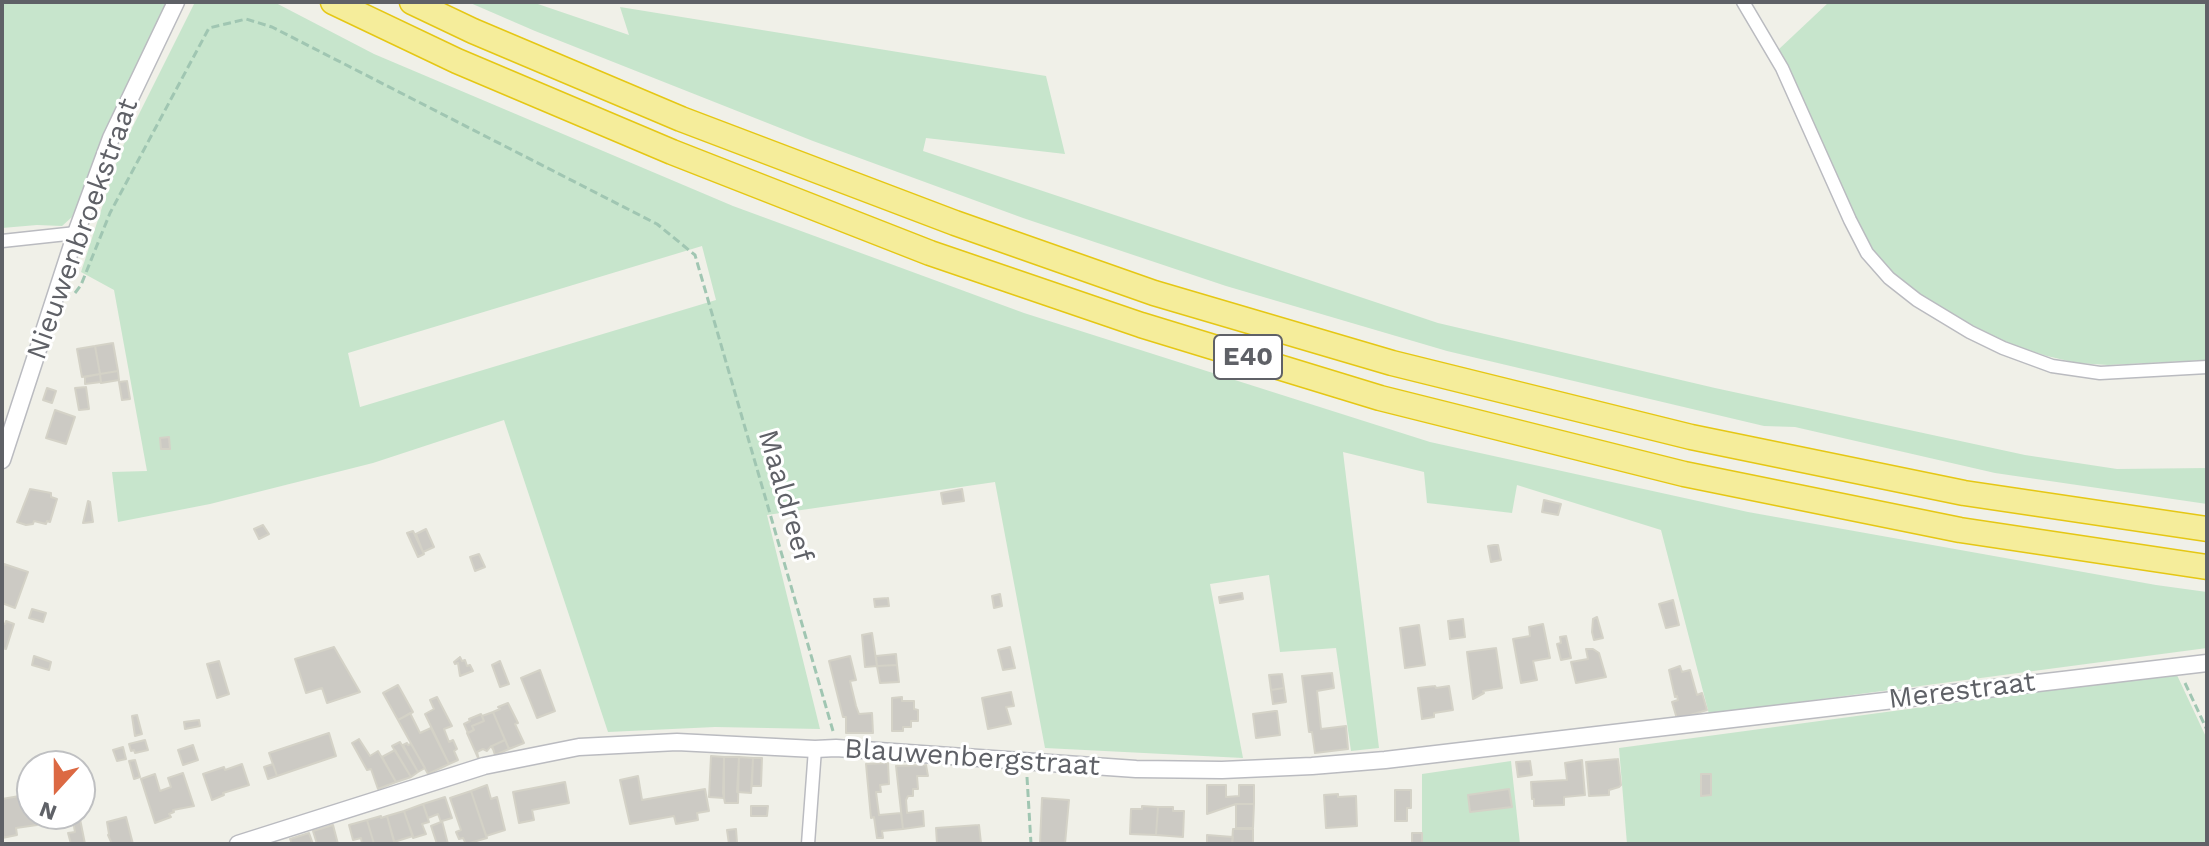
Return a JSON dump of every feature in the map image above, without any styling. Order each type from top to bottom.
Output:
[{"type":"highway","name":"E40","points":[[333,2],[457,61],[658,146],[930,253],[1141,325],[1380,398],[1699,477],[1960,530],[2207,567]]},
{"type":"highway","name":"E40","points":[[412,2],[681,119],[955,223],[1154,293],[1407,367],[1706,440],[1964,493],[2207,529]]},
{"type":"street","name":"Nieuwenbroekstraat","points":[[2,460],[76,233],[111,138],[176,2]]},
{"type":"street","points":[[1743,2],[1782,68],[1856,231],[1876,266],[1889,278],[1917,300],[1970,332],[2052,366],[2100,373],[2207,367]]},
{"type":"street","points":[[2,241],[76,233]]},
{"type":"street","name":"Merestraat","points":[[1717,719],[2207,663]]},
{"type":"street","name":"Blauwenbergstraat","points":[[238,844],[484,766],[579,747],[677,742],[836,748],[1136,769],[1222,770],[1401,758],[1717,719]]},
{"type":"street","points":[[808,844],[815,749]]},
{"type":"path","name":"Maaldreef","points":[[50,311],[63,307],[81,285],[110,213],[209,28],[246,19],[272,27],[657,224],[695,255],[827,706],[836,748]]},
{"type":"path","points":[[2178,665],[2207,730]]},
{"type":"path","points":[[1026,761],[1031,844]]},
{"type":"green space","points":[[2,2],[166,2],[72,217],[62,226],[2,228]]},
{"type":"green space","points":[[195,2],[274,2],[374,54],[733,206],[1024,313],[1430,442],[1748,512],[2207,592],[2207,648],[1709,714],[1661,530],[1517,485],[1512,513],[1427,503],[1424,472],[1343,452],[1379,748],[1351,751],[1336,648],[1280,652],[1269,575],[1210,584],[1243,758],[1045,748],[995,482],[767,515],[820,729],[715,727],[608,732],[504,420],[373,463],[210,504],[118,522],[112,472],[147,471],[114,290],[81,272],[120,152]],"holes":[[[702,246],[716,300],[360,407],[348,353]]]},
{"type":"green space","points":[[468,2],[532,2],[629,35],[620,7],[1046,76],[1065,154],[926,138],[923,151],[1438,323],[1715,388],[2025,455],[2117,469],[2207,468],[2207,504],[1995,473],[1795,427],[1764,426],[1447,351],[1226,286],[1023,218],[813,141]]},
{"type":"green space","points":[[1829,2],[2207,2],[2207,360],[2108,365],[2077,363],[2047,356],[2012,345],[1950,314],[1884,267],[1867,244],[1778,50]]},
{"type":"green space","points":[[2176,673],[2207,739],[2207,844],[1627,844],[1619,748]]},
{"type":"green space","points":[[1511,761],[1520,844],[1422,844],[1422,774]]},
{"type":"building","points":[[113,343],[118,371],[100,374],[95,346]]},
{"type":"building","points":[[95,346],[100,374],[82,377],[77,349]]},
{"type":"building","points":[[118,371],[119,380],[101,383],[100,374]]},
{"type":"building","points":[[100,374],[101,382],[85,384],[85,377]]},
{"type":"building","points":[[127,381],[130,399],[122,400],[119,382]]},
{"type":"building","points":[[86,387],[89,409],[79,410],[75,388]]},
{"type":"building","points":[[47,388],[56,391],[52,403],[43,400]]},
{"type":"building","points":[[55,410],[75,417],[66,444],[46,438]]},
{"type":"building","points":[[169,437],[170,449],[161,449],[160,438]]},
{"type":"building","points":[[30,489],[51,493],[51,497],[57,499],[50,522],[34,521],[26,525],[17,522]]},
{"type":"building","points":[[962,489],[964,501],[943,504],[941,493]]},
{"type":"building","points":[[1544,500],[1561,504],[1558,515],[1542,512]]},
{"type":"building","points":[[88,501],[93,522],[83,523]]},
{"type":"building","points":[[263,525],[269,534],[259,539],[254,529]]},
{"type":"building","points":[[426,529],[434,547],[423,552],[416,534]]},
{"type":"building","points":[[413,531],[424,554],[418,557],[407,533]]},
{"type":"building","points":[[1498,545],[1501,560],[1491,562],[1488,546]]},
{"type":"building","points":[[479,554],[485,567],[475,571],[470,557]]},
{"type":"building","points":[[4,564],[28,572],[15,608],[2,603]]},
{"type":"building","points":[[1242,593],[1243,599],[1220,603],[1219,597]]},
{"type":"building","points":[[1000,594],[1002,606],[994,608],[992,596]]},
{"type":"building","points":[[888,598],[889,606],[875,607],[874,599]]},
{"type":"building","points":[[1673,600],[1679,625],[1666,628],[1659,604]]},
{"type":"building","points":[[32,609],[46,613],[43,622],[29,618]]},
{"type":"building","points":[[1597,617],[1603,638],[1594,640],[1593,619]]},
{"type":"building","points":[[1463,619],[1465,637],[1450,639],[1448,621]]},
{"type":"building","points":[[6,621],[14,624],[6,649],[2,648],[2,624]]},
{"type":"building","points":[[1543,624],[1550,658],[1533,661],[1537,680],[1521,683],[1513,639],[1530,636],[1529,627]]},
{"type":"building","points":[[1419,625],[1425,665],[1405,668],[1400,628]]},
{"type":"building","points":[[872,633],[877,666],[865,667],[862,635]]},
{"type":"building","points":[[1566,636],[1571,658],[1561,660],[1557,644],[1561,643],[1560,637]]},
{"type":"building","points":[[334,647],[360,692],[327,703],[322,688],[306,693],[295,659]]},
{"type":"building","points":[[1010,647],[1015,668],[1003,670],[998,650]]},
{"type":"building","points":[[1496,648],[1502,688],[1483,691],[1473,699],[1467,652]]},
{"type":"building","points":[[1586,649],[1599,653],[1606,677],[1576,683],[1571,662],[1588,659]]},
{"type":"building","points":[[896,654],[897,665],[877,666],[876,656]]},
{"type":"building","points":[[34,656],[51,662],[49,670],[32,665]]},
{"type":"building","points":[[850,656],[856,680],[850,681],[856,706],[859,714],[872,713],[873,733],[846,733],[846,717],[843,717],[829,661]]},
{"type":"building","points":[[460,657],[473,671],[460,676],[458,663],[454,662]]},
{"type":"building","points":[[219,661],[229,694],[217,698],[207,664]]},
{"type":"building","points":[[500,661],[509,684],[500,687],[492,665]]},
{"type":"building","points":[[897,665],[899,682],[880,683],[877,666]]},
{"type":"building","points":[[1680,666],[1682,672],[1690,670],[1697,695],[1702,693],[1707,710],[1677,719],[1672,702],[1678,700],[1669,670]]},
{"type":"building","points":[[540,670],[555,711],[537,718],[521,678]]},
{"type":"building","points":[[1332,673],[1334,688],[1317,691],[1321,729],[1346,726],[1348,749],[1315,753],[1312,732],[1309,732],[1302,676]]},
{"type":"building","points":[[1282,674],[1284,688],[1271,690],[1269,675]]},
{"type":"building","points":[[398,685],[413,712],[398,720],[383,693]]},
{"type":"building","points":[[1449,686],[1453,710],[1434,713],[1434,717],[1422,719],[1418,688]]},
{"type":"building","points":[[1284,688],[1286,702],[1273,704],[1271,690]]},
{"type":"building","points":[[1011,692],[1014,706],[1006,707],[1011,724],[988,729],[982,698]]},
{"type":"building","points":[[437,697],[452,726],[444,729],[449,742],[453,740],[457,749],[454,751],[458,760],[449,764],[425,714],[434,709],[430,700]]},
{"type":"building","points":[[902,697],[902,701],[914,701],[918,721],[911,721],[911,727],[903,727],[903,731],[892,731],[892,698]]},
{"type":"building","points":[[508,703],[524,743],[509,749],[493,712]]},
{"type":"building","points":[[1277,711],[1280,735],[1256,738],[1253,714]]},
{"type":"building","points":[[493,712],[505,740],[492,746],[494,751],[491,746],[487,751],[477,752],[479,760],[467,733],[474,730],[472,726],[484,721],[482,716]]},
{"type":"building","points":[[410,713],[420,733],[431,728],[449,764],[428,774],[398,720]]},
{"type":"building","points":[[481,714],[484,721],[472,726],[474,730],[468,733],[464,724]]},
{"type":"building","points":[[137,715],[142,734],[135,736],[132,716]]},
{"type":"building","points":[[199,720],[200,726],[185,729],[184,722]]},
{"type":"building","points":[[329,733],[336,756],[277,776],[269,753]]},
{"type":"building","points":[[359,739],[370,756],[378,751],[396,782],[378,789],[371,769],[367,770],[352,743]]},
{"type":"building","points":[[145,740],[148,750],[131,751],[129,744]]},
{"type":"building","points":[[505,740],[509,749],[495,755],[492,746]]},
{"type":"building","points":[[400,742],[418,772],[411,777],[392,746]]},
{"type":"building","points":[[411,744],[425,768],[418,772],[403,745]]},
{"type":"building","points":[[193,745],[198,760],[183,765],[178,750]]},
{"type":"building","points":[[123,747],[126,759],[117,761],[113,750]]},
{"type":"building","points":[[395,750],[411,777],[396,782],[382,757]]},
{"type":"building","points":[[711,756],[724,757],[724,798],[709,797]]},
{"type":"building","points":[[724,757],[739,757],[738,803],[725,803]]},
{"type":"building","points":[[739,757],[753,758],[751,793],[737,792]]},
{"type":"building","points":[[753,758],[762,758],[761,786],[752,786]]},
{"type":"building","points":[[1618,759],[1621,785],[1609,790],[1609,795],[1589,796],[1586,762]]},
{"type":"building","points":[[135,760],[140,777],[134,779],[129,761]]},
{"type":"building","points":[[1582,760],[1585,795],[1564,797],[1564,805],[1534,806],[1531,782],[1567,780],[1565,763]]},
{"type":"building","points":[[1530,761],[1532,775],[1518,777],[1516,762]]},
{"type":"building","points":[[888,763],[889,784],[880,785],[881,792],[876,792],[879,815],[901,813],[903,829],[882,831],[883,838],[877,838],[874,817],[871,818],[866,764]]},
{"type":"building","points":[[242,764],[249,785],[212,800],[203,774]]},
{"type":"building","points":[[273,764],[277,776],[268,779],[264,767]]},
{"type":"building","points":[[926,765],[928,776],[917,776],[918,789],[913,789],[913,796],[908,796],[906,800],[907,813],[923,811],[924,826],[903,829],[896,766]]},
{"type":"building","points":[[183,773],[194,806],[173,810],[169,814],[171,817],[155,823],[141,779],[155,774],[160,791],[171,787],[168,778]]},
{"type":"building","points":[[1701,774],[1711,774],[1711,795],[1701,796]]},
{"type":"building","points":[[638,776],[642,800],[705,789],[709,811],[697,813],[698,820],[676,824],[674,816],[630,824],[620,780]]},
{"type":"building","points":[[565,782],[569,803],[532,810],[534,820],[519,823],[513,792]]},
{"type":"building","points":[[487,785],[491,799],[497,797],[505,830],[486,836],[471,791]]},
{"type":"building","points":[[1207,785],[1226,785],[1226,797],[1239,796],[1239,785],[1254,785],[1254,804],[1236,804],[1207,814]]},
{"type":"building","points":[[1509,789],[1512,807],[1470,812],[1468,795]]},
{"type":"building","points":[[1395,790],[1411,790],[1407,821],[1395,821]]},
{"type":"building","points":[[471,791],[487,838],[466,844],[456,832],[461,830],[450,798]]},
{"type":"building","points":[[1338,794],[1338,797],[1356,796],[1357,826],[1326,828],[1324,795]]},
{"type":"building","points":[[16,797],[17,835],[2,838],[2,799]]},
{"type":"building","points":[[445,797],[452,818],[442,821],[448,844],[437,844],[431,826],[441,822],[438,814],[428,818],[423,804]]},
{"type":"building","points":[[1042,798],[1069,800],[1065,844],[1040,843]]},
{"type":"building","points":[[423,804],[429,822],[422,824],[426,834],[413,838],[404,811]]},
{"type":"building","points":[[1236,804],[1254,804],[1253,828],[1236,828]]},
{"type":"building","points":[[751,806],[768,806],[767,816],[751,816]]},
{"type":"building","points":[[1142,806],[1158,807],[1156,835],[1130,834],[1131,809],[1142,809]]},
{"type":"building","points":[[1158,807],[1184,811],[1183,837],[1156,835]]},
{"type":"building","points":[[404,811],[413,836],[394,842],[387,816]]},
{"type":"building","points":[[387,816],[395,844],[374,844],[367,820]]},
{"type":"building","points":[[126,817],[133,844],[112,844],[107,822]]},
{"type":"building","points":[[367,820],[374,844],[362,844],[361,838],[353,840],[349,825]]},
{"type":"building","points":[[333,825],[338,844],[317,844],[313,831]]},
{"type":"building","points":[[979,825],[981,843],[937,844],[936,828]]},
{"type":"building","points":[[736,829],[737,843],[729,844],[727,830]]},
{"type":"building","points":[[1233,829],[1253,829],[1253,844],[1232,844]]},
{"type":"building","points":[[82,830],[85,844],[71,844],[68,833]]},
{"type":"building","points":[[309,833],[313,844],[292,844],[290,839]]},
{"type":"building","points":[[1412,833],[1422,833],[1422,844],[1412,844]]},
{"type":"building","points":[[1207,835],[1233,837],[1232,844],[1207,844]]}]
